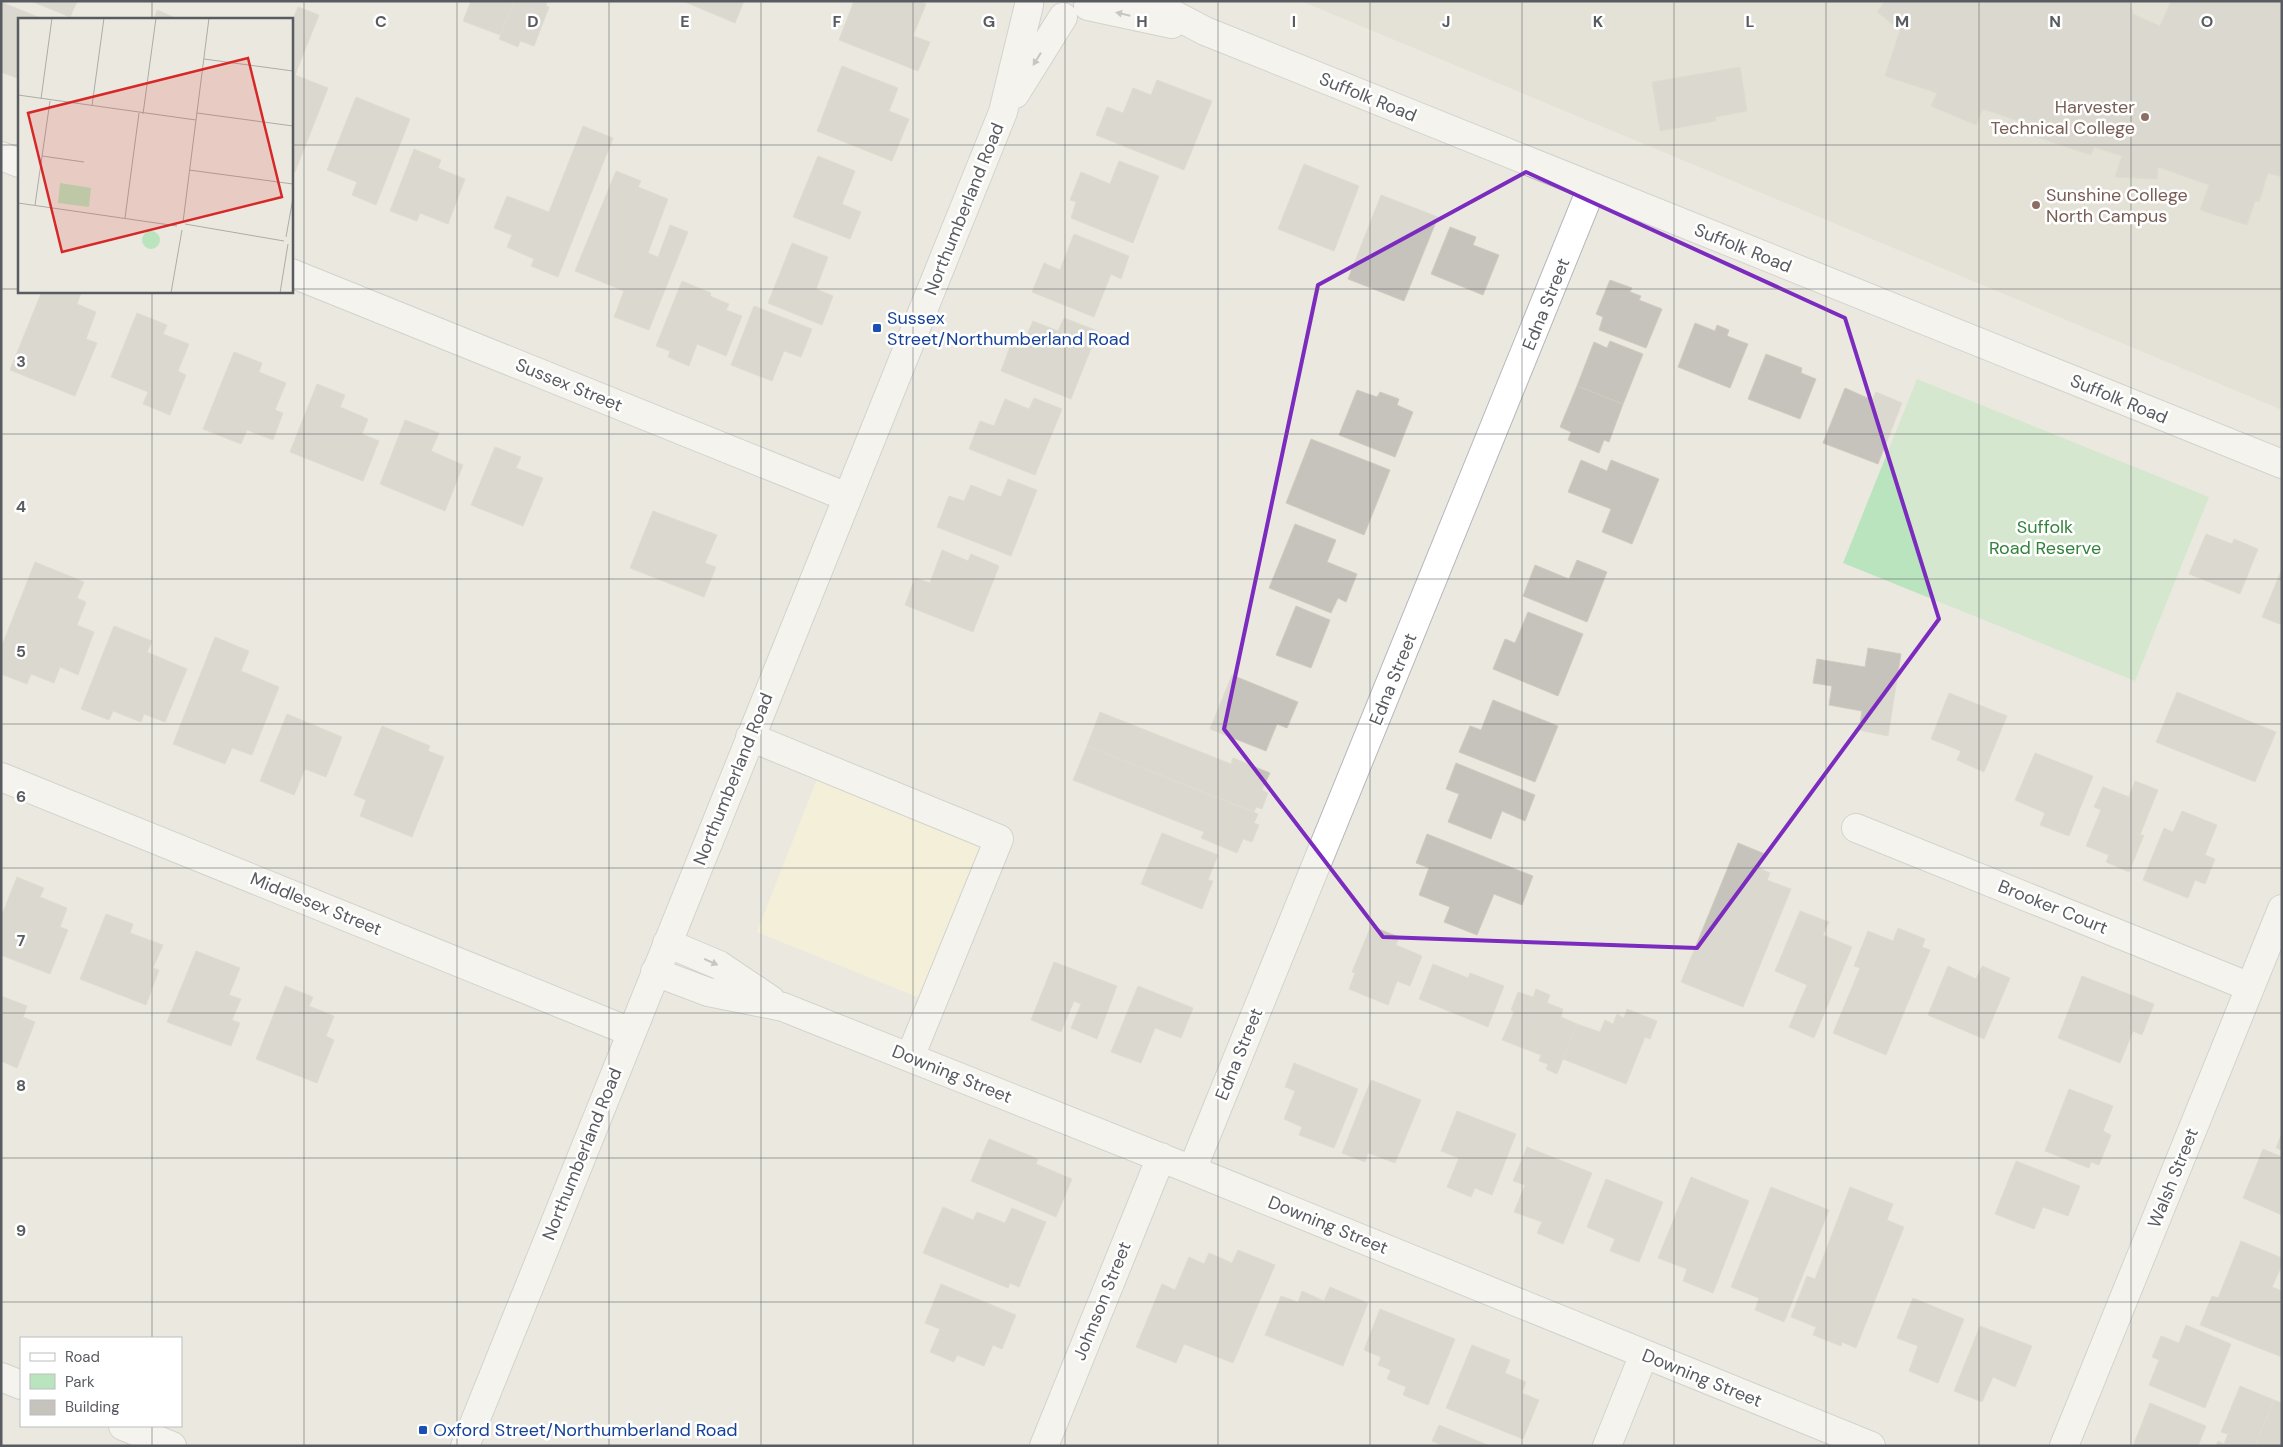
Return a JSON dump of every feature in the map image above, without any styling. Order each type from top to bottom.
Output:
[{"type":"street","name":"Suffolk Road","points":[[1148,1],[1205,31],[2282,464]]},
{"type":"street","points":[[1027,3],[1039,13],[1063,18],[1081,12],[1090,4]]},
{"type":"street","name":"Northumberland Road","points":[[464,1446],[1003,112],[1027,3]]},
{"type":"street","name":"Suffolk Road","points":[[1090,4],[1205,31]]},
{"type":"street","name":"Northumberland Road","points":[[1003,112],[1063,18]]},
{"type":"street","points":[[1,156],[18,163]]},
{"type":"street","name":"Edna Street","points":[[1192,1170],[1592,188]]},
{"type":"street","name":"Sussex Street","points":[[292,273],[847,497]]},
{"type":"street","points":[[750,737],[999,839],[910,1057]]},
{"type":"street","name":"Middlesex Street","points":[[1,777],[631,1032]]},
{"type":"street","name":"Brooker Court","points":[[1856,828],[2250,987]]},
{"type":"street","name":"Walsh Street","points":[[2064,1446],[2282,909]]},
{"type":"street","name":"Downing Street","points":[[666,943],[719,965],[783,1007]]},
{"type":"street","name":"Downing Street","points":[[655,972],[708,992],[783,1007],[1161,1157],[1871,1446]]},
{"type":"street","name":"Johnson Street","points":[[1044,1446],[1161,1157]]},
{"type":"street","points":[[1608,1446],[1644,1354]]},
{"type":"street","points":[[1,1377],[20,1385]]},
{"type":"street","points":[[124,1427],[172,1446]]},
{"type":"highlighted area","points":[[1526,172],[1845,318],[1939,619],[1697,948],[1383,937],[1224,729],[1318,285]]},
{"type":"shaded area","name":"Sunshine College North Campus","points":[[1301,1],[2282,1],[2282,410]]},
{"type":"shaded area","points":[[825,759],[986,844],[932,1003],[757,932]]},
{"type":"green space","name":"Suffolk Road Reserve","points":[[1917,379],[2209,497],[2135,681],[1843,563]]},
{"type":"building","points":[[31,1],[75,1],[77,2],[70,17]]},
{"type":"building","points":[[471,1],[514,1],[500,35],[463,21]]},
{"type":"building","points":[[514,1],[547,1],[546,6],[549,7],[534,46],[520,41],[518,47],[499,39]]},
{"type":"building","points":[[683,1],[744,1],[735,23]]},
{"type":"building","points":[[854,1],[919,1],[926,4],[913,36],[930,42],[918,71],[839,40]]},
{"type":"building","name":"Harvester Technical College","points":[[1885,1],[2130,1],[2133,14],[2160,26],[2171,1],[2282,1],[2282,177],[2268,173],[2259,202],[2255,201],[2247,225],[2200,210],[2209,185],[2158,167],[2157,179],[2115,177],[2122,156],[2094,147],[2091,155],[2030,135],[2033,126],[1983,109],[1976,125],[1931,106],[1937,93],[1885,76],[1900,30],[1877,12]]},
{"type":"building","points":[[1,2],[41,18],[18,18],[18,79],[1,72],[3,62],[1,62]]},
{"type":"building","points":[[298,7],[319,15],[295,75],[328,88],[295,172],[292,170],[292,22]]},
{"type":"building","points":[[157,10],[176,18],[154,18]]},
{"type":"building","points":[[842,66],[898,88],[889,111],[909,119],[892,161],[817,131]]},
{"type":"building","points":[[1740,67],[1747,111],[1715,117],[1716,121],[1660,131],[1652,82]]},
{"type":"building","points":[[1157,80],[1212,101],[1184,170],[1096,135],[1107,107],[1123,113],[1133,88],[1151,95]]},
{"type":"building","points":[[356,97],[410,119],[376,205],[352,195],[357,182],[327,170]]},
{"type":"building","points":[[583,126],[613,138],[558,277],[531,266],[534,259],[507,247],[512,235],[494,228],[507,196],[549,212]]},
{"type":"building","points":[[414,149],[441,160],[438,168],[465,179],[448,224],[420,213],[417,221],[390,211]]},
{"type":"building","points":[[818,156],[855,171],[842,204],[861,212],[850,239],[793,217]]},
{"type":"building","points":[[1119,161],[1159,176],[1133,243],[1071,218],[1076,202],[1070,200],[1081,172],[1110,184]]},
{"type":"building","points":[[1304,164],[1359,186],[1334,251],[1278,229]]},
{"type":"building","points":[[616,171],[641,181],[638,187],[668,199],[648,253],[658,257],[670,225],[688,232],[649,330],[614,317],[624,291],[575,271]]},
{"type":"building","points":[[1381,195],[1438,217],[1404,301],[1348,279]]},
{"type":"building","points":[[1450,227],[1476,237],[1473,245],[1499,255],[1483,295],[1431,274]]},
{"type":"building","points":[[1074,234],[1129,256],[1121,279],[1111,274],[1094,317],[1032,292],[1044,263],[1060,270]]},
{"type":"building","points":[[792,243],[828,257],[816,289],[833,296],[822,325],[768,303]]},
{"type":"building","points":[[1610,280],[1632,288],[1630,292],[1641,296],[1639,300],[1662,309],[1646,348],[1599,330],[1603,317],[1596,314]]},
{"type":"building","points":[[682,281],[711,293],[710,296],[729,304],[726,310],[742,316],[726,356],[697,344],[689,366],[668,357],[670,351],[656,346]]},
{"type":"building","points":[[42,292],[82,292],[77,304],[96,312],[86,339],[97,343],[75,396],[10,370]]},
{"type":"building","points":[[754,306],[812,329],[801,357],[784,351],[772,381],[731,365]]},
{"type":"building","points":[[137,313],[167,325],[163,334],[189,344],[178,371],[186,375],[170,415],[143,404],[148,392],[111,377]]},
{"type":"building","points":[[1064,318],[1098,331],[1071,399],[1001,371],[1011,344],[1021,348],[1033,321],[1058,331]]},
{"type":"building","points":[[1695,323],[1715,331],[1717,325],[1729,330],[1727,336],[1748,344],[1730,388],[1678,367]]},
{"type":"building","points":[[1610,341],[1643,354],[1623,404],[1577,386],[1594,342],[1607,348]]},
{"type":"building","points":[[234,352],[262,363],[259,372],[286,383],[275,410],[283,413],[273,440],[247,430],[241,444],[203,429]]},
{"type":"building","points":[[1766,354],[1802,368],[1801,373],[1816,379],[1800,419],[1748,399]]},
{"type":"building","points":[[317,384],[345,395],[340,407],[368,419],[362,434],[379,441],[363,481],[290,452]]},
{"type":"building","points":[[1577,386],[1623,404],[1609,442],[1604,440],[1599,453],[1568,440],[1571,432],[1560,427]]},
{"type":"building","points":[[1845,388],[1872,400],[1876,392],[1902,403],[1878,464],[1823,443]]},
{"type":"building","points":[[1357,390],[1377,397],[1380,392],[1399,399],[1397,405],[1413,412],[1395,457],[1339,435]]},
{"type":"building","points":[[1034,398],[1062,409],[1035,475],[969,449],[980,421],[994,426],[1005,399],[1029,409]]},
{"type":"building","points":[[405,420],[439,433],[431,451],[463,465],[445,511],[380,484]]},
{"type":"building","points":[[1311,439],[1390,470],[1364,535],[1286,503]]},
{"type":"building","points":[[495,447],[521,457],[516,468],[543,478],[523,526],[471,505]]},
{"type":"building","points":[[1581,460],[1607,471],[1611,460],[1659,479],[1632,544],[1602,532],[1611,509],[1568,492]]},
{"type":"building","points":[[1008,479],[1037,490],[1011,556],[937,527],[949,496],[964,501],[971,485],[1001,497]]},
{"type":"building","points":[[653,511],[717,535],[705,563],[716,567],[704,597],[630,568]]},
{"type":"building","points":[[1295,524],[1336,540],[1327,562],[1357,574],[1346,602],[1338,598],[1331,613],[1269,588]]},
{"type":"building","points":[[2206,534],[2232,544],[2234,539],[2258,549],[2240,594],[2189,574]]},
{"type":"building","points":[[942,550],[968,561],[971,554],[999,566],[973,632],[905,605],[915,578],[930,583]]},
{"type":"building","points":[[1577,560],[1607,572],[1587,622],[1523,596],[1535,565],[1569,579]]},
{"type":"building","points":[[35,562],[84,582],[77,598],[86,602],[77,625],[94,632],[78,675],[60,667],[54,683],[31,674],[27,684],[1,674],[1,648]]},
{"type":"building","points":[[2282,569],[2282,625],[2262,617]]},
{"type":"building","points":[[1296,606],[1330,620],[1311,668],[1276,655]]},
{"type":"building","points":[[1528,612],[1583,634],[1558,696],[1493,669],[1505,639],[1515,643]]},
{"type":"building","points":[[114,626],[152,641],[147,652],[187,669],[165,722],[144,714],[141,722],[113,711],[109,720],[81,709]]},
{"type":"building","points":[[215,637],[249,651],[241,671],[279,687],[252,755],[232,748],[225,764],[173,744]]},
{"type":"building","points":[[1868,648],[1901,654],[1888,736],[1859,730],[1862,711],[1829,705],[1832,686],[1813,683],[1817,659],[1865,667]]},
{"type":"building","points":[[1232,675],[1298,702],[1287,728],[1277,724],[1266,751],[1210,729]]},
{"type":"building","points":[[2177,692],[2276,732],[2255,782],[2156,742]]},
{"type":"building","points":[[1949,693],[2007,716],[1984,772],[1957,760],[1961,751],[1931,739]]},
{"type":"building","points":[[1493,700],[1558,726],[1535,782],[1459,752],[1470,726],[1481,730]]},
{"type":"building","points":[[1100,712],[1231,764],[1233,758],[1270,773],[1262,790],[1268,793],[1262,809],[1256,807],[1254,812],[1087,746]]},
{"type":"building","points":[[287,714],[342,737],[326,777],[305,769],[294,795],[260,781]]},
{"type":"building","points":[[382,726],[430,746],[428,751],[444,757],[412,837],[360,816],[366,800],[354,795]]},
{"type":"building","points":[[1087,746],[1258,814],[1254,823],[1259,825],[1252,842],[1243,839],[1237,853],[1201,838],[1204,832],[1073,780]]},
{"type":"building","points":[[2035,753],[2093,776],[2069,836],[2040,825],[2045,813],[2015,800]]},
{"type":"building","points":[[1456,763],[1535,795],[1525,821],[1502,811],[1491,839],[1448,822],[1459,794],[1446,789]]},
{"type":"building","points":[[2135,781],[2158,790],[2140,835],[2144,835],[2129,872],[2106,862],[2109,855],[2086,846],[2101,810],[2094,807],[2103,787],[2129,797]]},
{"type":"building","points":[[2182,811],[2217,825],[2205,855],[2215,859],[2205,884],[2195,880],[2188,898],[2143,880],[2164,828],[2173,832]]},
{"type":"building","points":[[1162,833],[1218,855],[1208,880],[1213,881],[1202,909],[1141,884]]},
{"type":"building","points":[[1427,834],[1533,876],[1522,905],[1494,894],[1477,935],[1444,922],[1450,907],[1419,895],[1429,868],[1416,863]]},
{"type":"building","points":[[1738,843],[1765,854],[1759,868],[1770,873],[1767,880],[1791,889],[1743,1007],[1681,982]]},
{"type":"building","points":[[17,877],[44,888],[40,897],[67,908],[60,927],[68,930],[50,974],[1,955],[1,917]]},
{"type":"building","points":[[1800,911],[1829,922],[1823,935],[1852,947],[1814,1038],[1789,1027],[1807,985],[1775,971]]},
{"type":"building","points":[[106,914],[133,924],[130,933],[163,945],[153,968],[159,970],[146,1005],[80,979]]},
{"type":"building","points":[[1371,926],[1399,937],[1396,945],[1422,956],[1410,986],[1397,981],[1388,1005],[1349,989],[1355,973],[1352,972]]},
{"type":"building","points":[[1898,928],[1925,939],[1922,947],[1930,950],[1886,1055],[1833,1033],[1860,968],[1854,966],[1868,931],[1893,941]]},
{"type":"building","points":[[196,951],[240,968],[229,995],[241,999],[232,1020],[240,1023],[231,1046],[167,1022]]},
{"type":"building","points":[[1054,962],[1117,986],[1097,1039],[1071,1028],[1081,1004],[1074,1001],[1061,1032],[1031,1020]]},
{"type":"building","points":[[1433,964],[1468,978],[1470,973],[1504,986],[1488,1027],[1419,999]]},
{"type":"building","points":[[1948,966],[1976,979],[1982,966],[2010,978],[1984,1039],[1928,1015]]},
{"type":"building","points":[[2082,976],[2154,1004],[2142,1035],[2133,1031],[2120,1063],[2058,1038]]},
{"type":"building","points":[[285,986],[313,997],[309,1006],[334,1016],[326,1036],[334,1040],[317,1083],[256,1059]]},
{"type":"building","points":[[1138,986],[1193,1008],[1181,1038],[1155,1028],[1141,1063],[1111,1052]]},
{"type":"building","points":[[1536,989],[1550,995],[1547,1003],[1563,1009],[1561,1017],[1577,1024],[1557,1074],[1546,1069],[1548,1064],[1539,1061],[1541,1055],[1502,1040],[1514,1012],[1511,1010],[1518,992],[1533,997]]},
{"type":"building","points":[[1,996],[27,1006],[23,1017],[35,1022],[17,1068],[1,1061]]},
{"type":"building","points":[[1627,1009],[1657,1021],[1650,1039],[1645,1037],[1626,1084],[1563,1059],[1577,1024],[1600,1032],[1605,1020],[1613,1024],[1617,1014],[1624,1018]]},
{"type":"building","points":[[1294,1063],[1358,1089],[1334,1148],[1299,1135],[1302,1127],[1284,1119],[1295,1091],[1285,1087]]},
{"type":"building","points":[[1371,1080],[1421,1100],[1395,1163],[1368,1153],[1365,1162],[1342,1153]]},
{"type":"building","points":[[2069,1089],[2113,1106],[2103,1131],[2111,1135],[2099,1165],[2091,1162],[2089,1168],[2045,1151]]},
{"type":"building","points":[[1457,1111],[1516,1134],[1492,1195],[1475,1188],[1471,1197],[1447,1187],[1459,1158],[1441,1151]]},
{"type":"building","points":[[2282,1133],[2282,1150],[2276,1148]]},
{"type":"building","points":[[989,1139],[1038,1159],[1036,1164],[1072,1179],[1056,1217],[971,1181]]},
{"type":"building","points":[[1527,1147],[1592,1173],[1563,1244],[1537,1233],[1542,1222],[1514,1212],[1525,1185],[1513,1181]]},
{"type":"building","points":[[2263,1149],[2282,1157],[2282,1215],[2243,1198]]},
{"type":"building","points":[[2016,1161],[2080,1186],[2068,1216],[2043,1207],[2034,1229],[1995,1214]]},
{"type":"building","points":[[1691,1177],[1749,1201],[1713,1293],[1683,1281],[1687,1269],[1658,1258]]},
{"type":"building","points":[[1606,1179],[1663,1202],[1639,1262],[1610,1251],[1615,1239],[1587,1227]]},
{"type":"building","points":[[1771,1187],[1829,1210],[1784,1322],[1755,1310],[1759,1298],[1731,1287]]},
{"type":"building","points":[[1850,1187],[1893,1204],[1887,1220],[1904,1227],[1856,1348],[1842,1342],[1841,1346],[1813,1335],[1816,1327],[1791,1317],[1807,1276],[1815,1279]]},
{"type":"building","points":[[943,1207],[973,1220],[977,1212],[1005,1223],[1012,1208],[1046,1222],[1019,1287],[1010,1283],[1008,1288],[923,1253]]},
{"type":"building","points":[[2241,1241],[2282,1258],[2282,1265],[2272,1287],[2282,1291],[2282,1357],[2200,1325],[2212,1296],[2218,1298]]},
{"type":"building","points":[[1238,1250],[1275,1265],[1233,1363],[1184,1344],[1176,1363],[1136,1347],[1162,1284],[1175,1290],[1189,1257],[1204,1264],[1209,1253],[1232,1263]]},
{"type":"building","points":[[941,1284],[1016,1315],[1002,1349],[993,1345],[984,1366],[957,1355],[954,1362],[930,1352],[940,1329],[925,1323]]},
{"type":"building","points":[[1330,1287],[1368,1303],[1343,1366],[1265,1335],[1281,1296],[1298,1302],[1302,1291],[1324,1301]]},
{"type":"building","points":[[1913,1298],[1964,1319],[1938,1383],[1909,1371],[1918,1346],[1897,1338]]},
{"type":"building","points":[[1380,1309],[1455,1339],[1428,1405],[1403,1395],[1406,1387],[1387,1379],[1391,1370],[1378,1365],[1381,1357],[1364,1350]]},
{"type":"building","points":[[2186,1325],[2231,1344],[2205,1408],[2149,1385],[2159,1360],[2152,1357],[2161,1336],[2179,1343]]},
{"type":"building","points":[[1980,1326],[2032,1346],[2015,1387],[1993,1377],[1982,1402],[1954,1391]]},
{"type":"building","points":[[1472,1345],[1510,1360],[1505,1373],[1526,1382],[1522,1393],[1539,1400],[1523,1439],[1446,1408]]},
{"type":"building","points":[[2240,1386],[2274,1400],[2255,1446],[2216,1446],[2218,1441],[2224,1444],[2228,1434],[2221,1432]]},
{"type":"building","points":[[2274,1400],[2282,1403],[2282,1446],[2255,1446]]},
{"type":"building","points":[[2150,1403],[2206,1426],[2198,1446],[2133,1446]]},
{"type":"building","points":[[1439,1425],[1490,1446],[1444,1446],[1432,1441]]},
{"type":"place","name":"Harvester Technical College","points":[[2145,117]]},
{"type":"place","name":"Sunshine College North Campus","points":[[2036,205]]},
{"type":"place","name":"Sussex Street/Northumberland Road","points":[[877,328]]},
{"type":"place","name":"Oxford Street/Northumberland Road","points":[[423,1430]]}]
